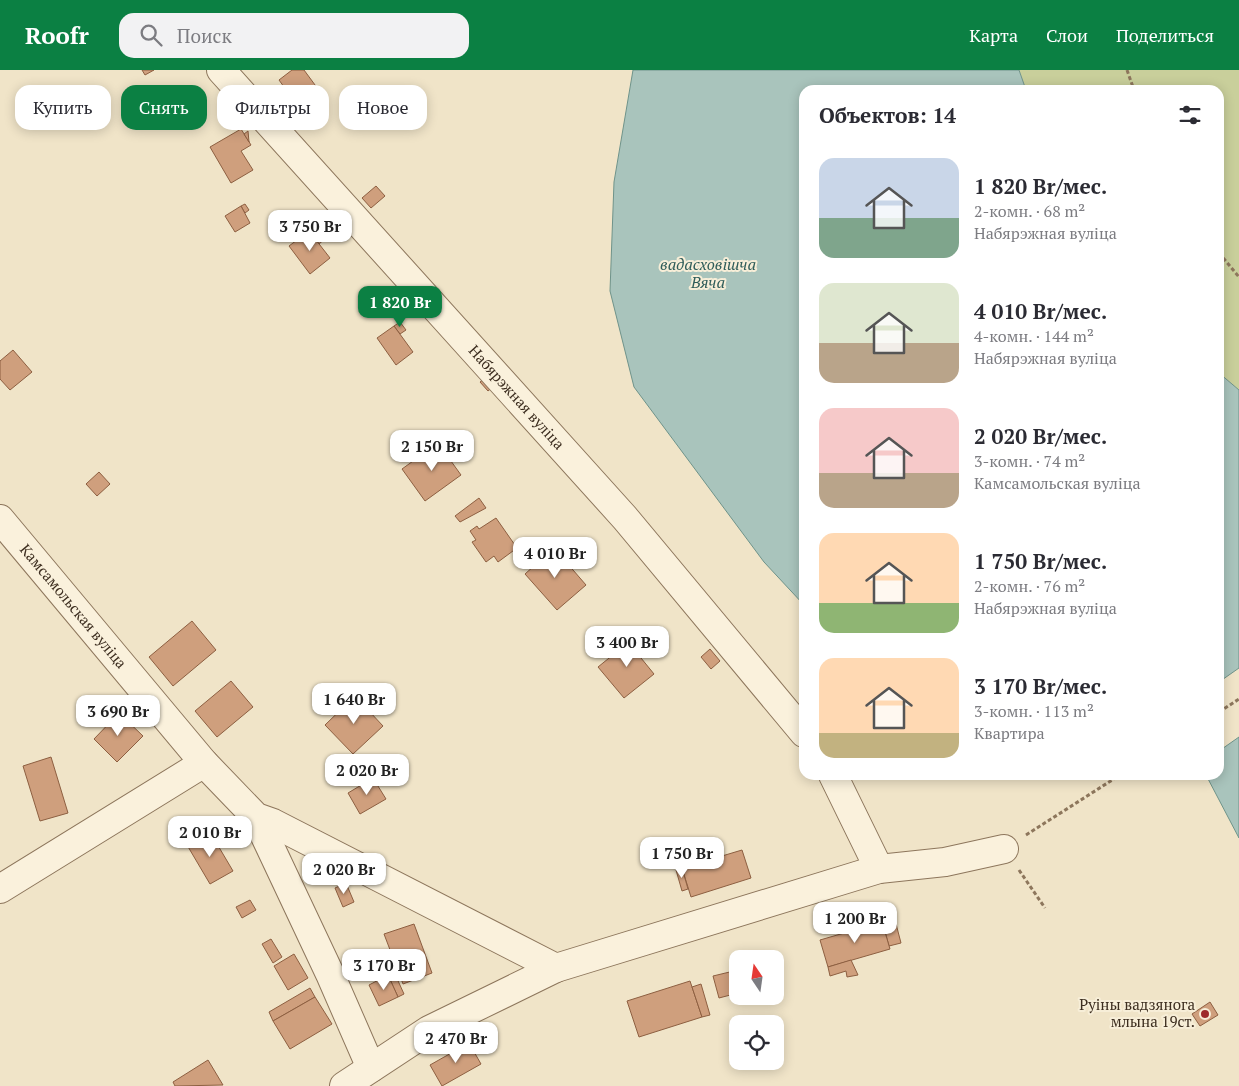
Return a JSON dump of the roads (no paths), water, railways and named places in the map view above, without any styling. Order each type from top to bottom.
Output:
[{"type":"street","name":"Набярэжная вуліца","points":[[221,70],[625,518],[799,727]]},
{"type":"street","name":"Камсамольская вуліца","points":[[0,519],[204,763],[256,817]]},
{"type":"street","points":[[0,889],[204,763]]},
{"type":"street","points":[[835,780],[879,869]]},
{"type":"street","points":[[256,817],[273,823],[556,968]]},
{"type":"street","points":[[256,817],[330,974],[371,1068]]},
{"type":"street","points":[[344,1086],[429,1030],[556,968],[879,869],[945,862],[1004,849]]},
{"type":"water","name":"вадасховішча Вяча","points":[[633,70],[1019,70],[1024,85],[799,85],[799,600],[764,562],[634,387],[610,291],[614,182]]},
{"type":"water","points":[[1224,377],[1239,390],[1239,668],[1224,678]]},
{"type":"water","points":[[1239,737],[1239,838],[1209,780],[1224,780],[1224,748]]},
{"type":"place","name":"Руіны вадзянога млына 19ст.","points":[[1205,1014]]}]
